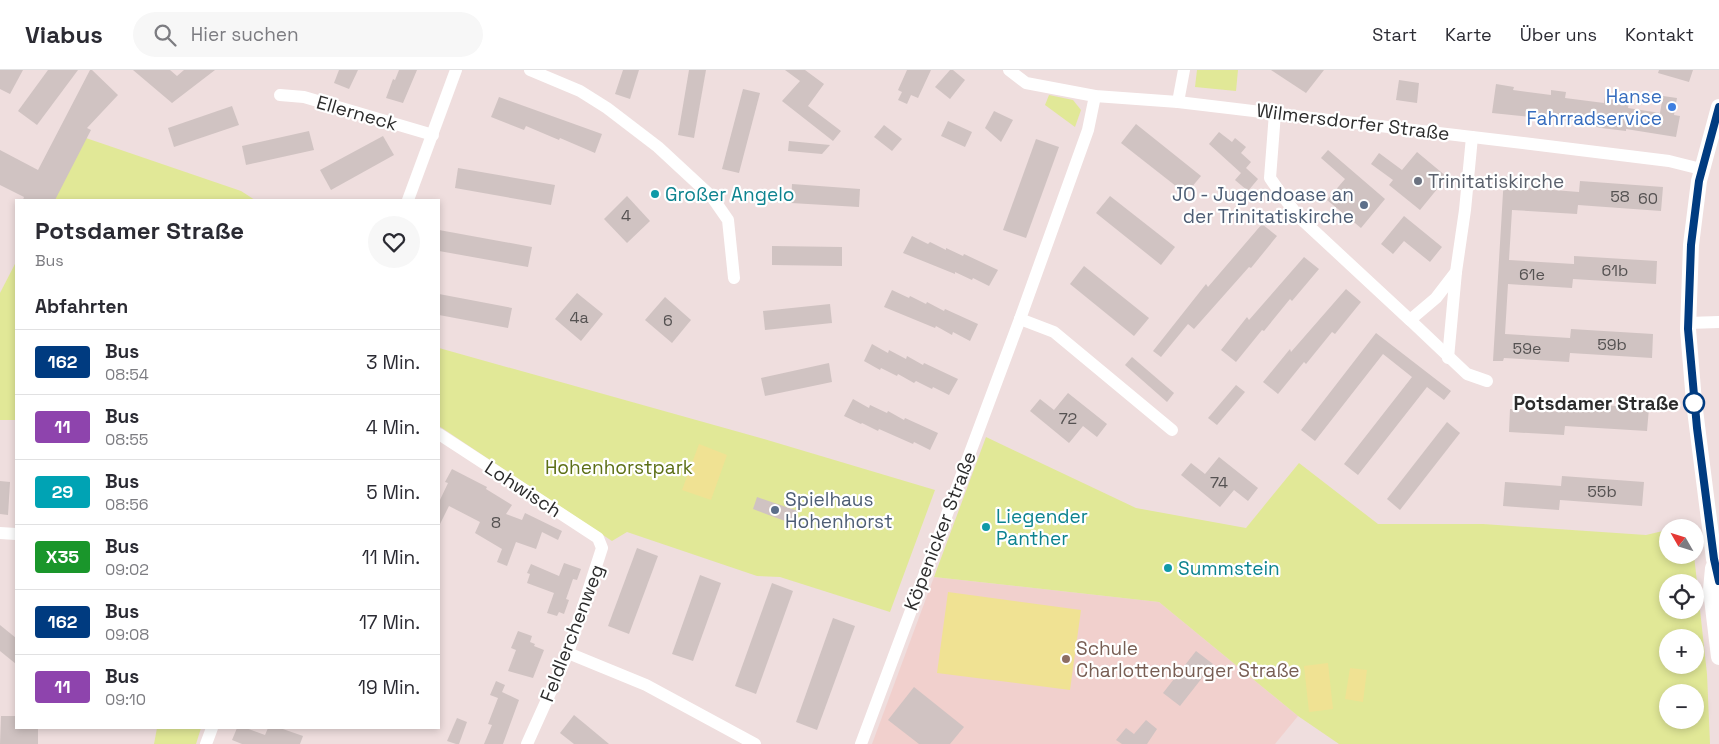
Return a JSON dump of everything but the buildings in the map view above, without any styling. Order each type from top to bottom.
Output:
[{"type":"street","points":[[408,199],[456,70]]},
{"type":"street","points":[[530,70],[580,91],[607,108],[658,147],[712,198],[728,220],[734,278]]},
{"type":"street","name":"Wilmersdorfer Straße","points":[[1008,70],[1026,83],[1095,96],[1178,102],[1275,113],[1669,161],[1701,169]]},
{"type":"street","points":[[1178,102],[1184,70]]},
{"type":"street","name":"Ellerneck","points":[[280,95],[304,97],[433,135]]},
{"type":"street","name":"Köpenicker Straße","points":[[861,744],[1020,319],[1088,130],[1095,96]]},
{"type":"street","points":[[1719,107],[1701,169],[1691,245],[1688,323],[1694,402],[1714,559],[1719,581]]},
{"type":"street","points":[[1275,113],[1270,178],[1298,216],[1340,253],[1466,374],[1486,380]]},
{"type":"street","points":[[1448,358],[1472,137]]},
{"type":"street","points":[[1410,320],[1436,298],[1456,272]]},
{"type":"street","points":[[1020,319],[1054,332],[1172,430]]},
{"type":"street","points":[[1688,323],[1719,322]]},
{"type":"street","name":"Lohwisch","points":[[440,435],[598,538],[602,548]]},
{"type":"street","points":[[0,533],[15,534]]},
{"type":"street","name":"Feldlerchenweg","points":[[527,744],[568,653],[602,548]]},
{"type":"street","points":[[1714,559],[1711,590],[1719,657]]},
{"type":"street","points":[[568,653],[646,685],[755,744]]},
{"type":"street","points":[[206,744],[212,729]]},
{"type":"shaded area","points":[[699,444],[727,455],[711,500],[682,490]]},
{"type":"shaded area","name":"Schule Charlottenburger Straße","points":[[934,577],[1159,602],[1298,716],[1275,744],[872,744]]},
{"type":"shaded area","points":[[948,592],[1081,610],[1070,690],[937,673]]},
{"type":"shaded area","points":[[1328,663],[1333,709],[1309,712],[1304,666]]},
{"type":"shaded area","points":[[1350,668],[1367,670],[1363,702],[1345,699]]},
{"type":"green space","points":[[1197,70],[1238,70],[1236,91],[1195,87]]},
{"type":"green space","points":[[1049,95],[1073,100],[1081,110],[1075,127],[1045,105]]},
{"type":"green space","points":[[83,137],[241,191],[253,199],[50,199]]},
{"type":"green space","points":[[15,264],[15,420],[0,420],[0,293]]},
{"type":"green space","name":"Hohenhorstpark","points":[[440,348],[764,439],[935,490],[890,612],[780,577],[757,576],[627,532],[612,541],[440,427]]},
{"type":"green space","points":[[986,437],[1136,508],[1246,528],[1299,463],[1378,524],[1483,524],[1646,535],[1659,532],[1659,564],[1695,564],[1696,574],[1659,574],[1659,619],[1701,619],[1702,629],[1659,629],[1659,674],[1704,674],[1704,647],[1710,744],[1339,744],[1298,716],[1159,602],[934,577]]},
{"type":"green space","points":[[157,729],[201,729],[196,744],[154,744]]},
{"type":"bus line","name":"162","points":[[1719,107],[1701,169],[1691,245],[1688,342],[1714,559],[1719,581]]},
{"type":"place","name":"Hanse Fahrradservice","points":[[1672,107]]},
{"type":"place","name":"Trinitatiskirche","points":[[1418,181]]},
{"type":"place","name":"Großer Angelo","points":[[655,194]]},
{"type":"place","name":"JO - Jugendoase an der Trinitatiskirche","points":[[1364,205]]},
{"type":"place","name":"Potsdamer Straße","points":[[1694,403]]},
{"type":"place","name":"Spielhaus Hohenhorst","points":[[775,510]]},
{"type":"place","name":"Liegender Panther","points":[[986,527]]},
{"type":"place","name":"Summstein","points":[[1168,568]]},
{"type":"place","name":"Schule Charlottenburger Straße","points":[[1066,659]]}]
